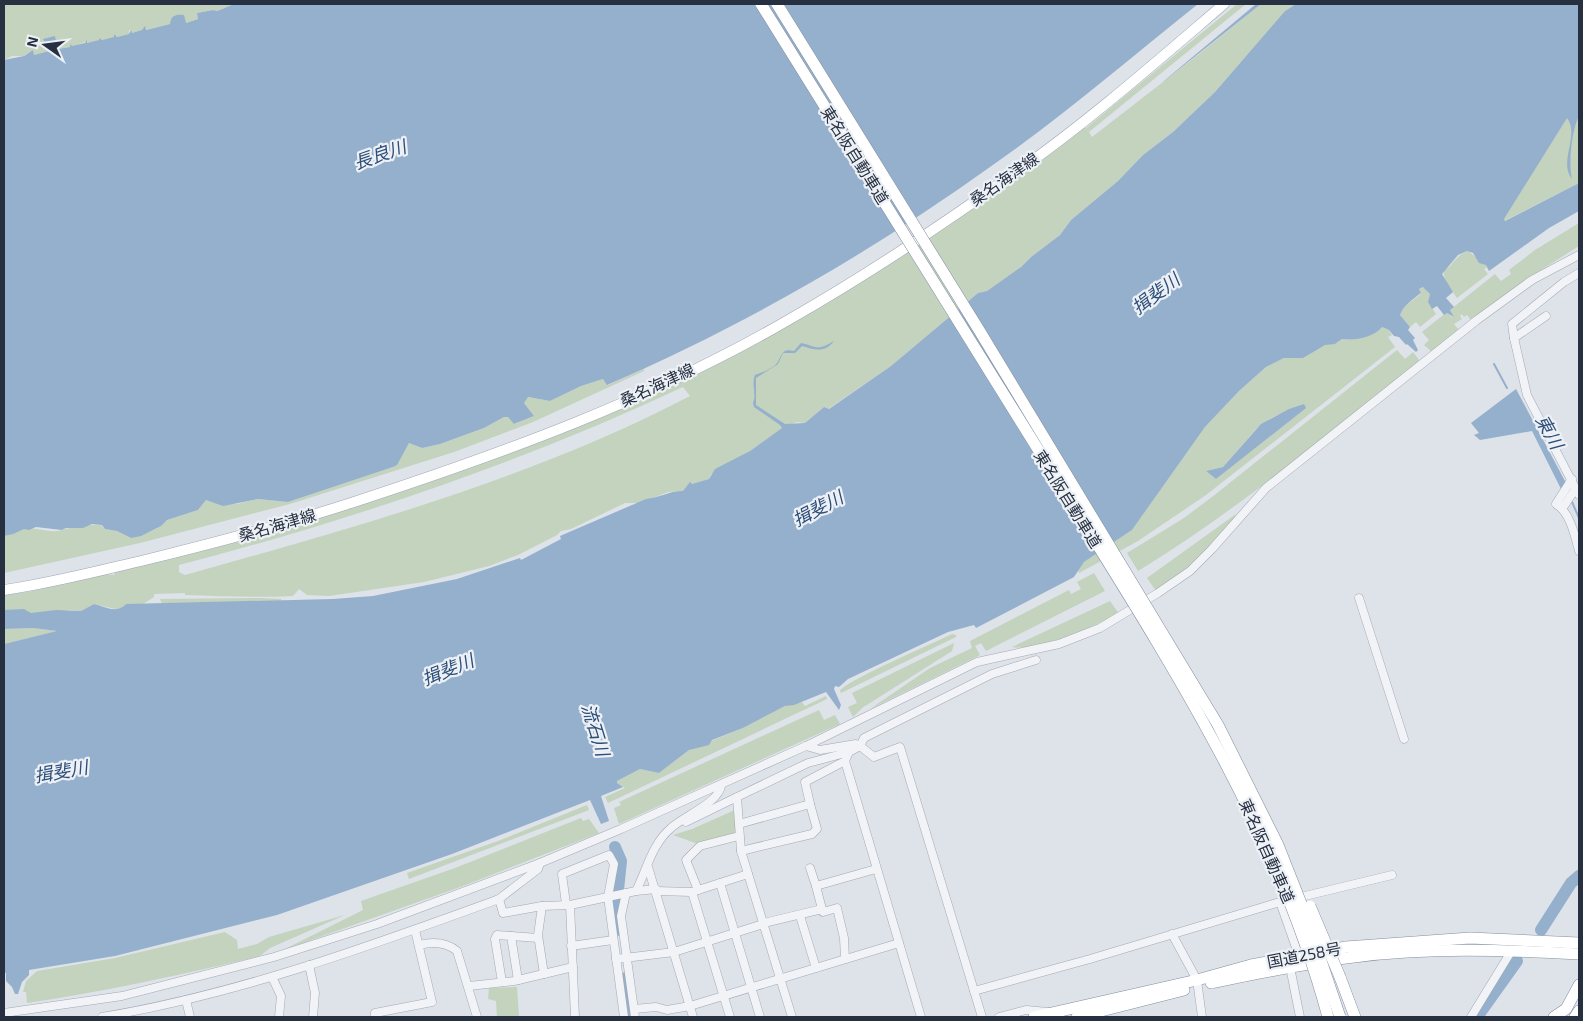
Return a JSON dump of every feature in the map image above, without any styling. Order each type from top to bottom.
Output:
[{"type":"highway","name":"東名阪自動車道","points":[[760,4],[1114,572],[1209,730],[1236,780],[1269,849],[1297,919],[1328,1017]]},
{"type":"highway","name":"東名阪自動車道","points":[[777,4],[1188,674],[1245,776],[1278,845],[1306,916],[1340,1017]]},
{"type":"highway","points":[[1278,845],[1291,863],[1355,1017]]},
{"type":"highway","name":"国道258号","points":[[1077,1017],[1197,983],[1251,965],[1346,947],[1470,938],[1579,942]]},
{"type":"highway","name":"国道258号","points":[[1034,1017],[1197,983],[1354,957],[1470,949],[1579,954]]},
{"type":"highway","points":[[1554,1017],[1566,1009],[1579,984]]},
{"type":"highway","points":[[1575,1017],[1579,1011]]},
{"type":"main road","name":"桑名海津線","points":[[4,590],[89,573],[300,520],[437,475],[525,442],[682,374],[796,316],[897,253],[1017,172],[1113,98],[1224,4]]},
{"type":"street","points":[[4,1013],[122,996],[274,957],[377,924],[540,863],[721,786],[977,662],[1077,638],[1100,628],[1190,571],[1212,550],[1266,488],[1476,320],[1532,280],[1579,255]]},
{"type":"street","points":[[1562,508],[1578,492],[1527,395],[1512,324],[1564,282],[1579,273]]},
{"type":"street","points":[[1514,338],[1546,316]]},
{"type":"street","points":[[1572,478],[1556,504],[1562,508],[1571,525],[1579,550]]},
{"type":"street","points":[[1571,525],[1579,522]]},
{"type":"street","points":[[1359,598],[1404,739]]},
{"type":"street","points":[[668,830],[808,764],[849,752],[860,746],[864,738],[992,674],[1036,660]]},
{"type":"street","points":[[806,746],[820,750],[856,744],[874,757],[900,747],[982,1017]]},
{"type":"street","points":[[741,851],[812,834],[817,829],[805,782],[845,761],[849,752]]},
{"type":"street","points":[[845,761],[922,1017]]},
{"type":"street","points":[[636,891],[648,867],[650,856],[658,840],[668,830],[705,805],[720,790],[721,786]]},
{"type":"street","points":[[737,797],[741,851],[765,923],[792,1017]]},
{"type":"street","points":[[740,824],[810,804]]},
{"type":"street","points":[[730,1017],[707,941],[686,860],[700,846],[740,836]]},
{"type":"street","points":[[576,1017],[568,905],[562,874],[609,854],[614,864],[609,897],[613,940],[622,958],[635,1013],[656,1007],[667,1010],[690,1006],[899,943]]},
{"type":"street","points":[[102,1017],[186,1000],[272,977],[415,930],[499,899],[538,869],[540,863]]},
{"type":"street","points":[[648,867],[693,1017]]},
{"type":"street","points":[[810,868],[822,912],[836,908],[844,938],[845,959]]},
{"type":"street","points":[[816,886],[876,869]]},
{"type":"street","points":[[499,899],[503,913],[542,906],[568,905],[636,891],[695,891],[748,874]]},
{"type":"street","points":[[974,991],[1280,902],[1392,875]]},
{"type":"street","points":[[720,883],[760,1017]]},
{"type":"street","points":[[623,894],[621,916],[624,1017]]},
{"type":"street","points":[[1280,902],[1299,956]]},
{"type":"street","points":[[542,906],[538,938],[544,974]]},
{"type":"street","points":[[622,958],[674,952],[765,923],[800,916],[822,909]]},
{"type":"street","points":[[800,916],[816,968]]},
{"type":"street","points":[[375,1017],[375,1013],[432,1002],[415,930]]},
{"type":"street","points":[[1172,934],[1197,983],[1202,1017]]},
{"type":"street","points":[[502,982],[494,939],[498,935],[538,938]]},
{"type":"street","points":[[511,936],[518,980]]},
{"type":"street","points":[[571,946],[613,940]]},
{"type":"street","points":[[419,945],[430,942],[454,948],[460,955],[477,1017]]},
{"type":"street","points":[[1471,1017],[1512,950]]},
{"type":"street","points":[[309,965],[315,993],[313,1017]]},
{"type":"street","points":[[469,986],[518,980],[573,967]]},
{"type":"street","points":[[1290,967],[1300,1017]]},
{"type":"street","points":[[272,977],[281,996],[279,1017]]},
{"type":"street","points":[[186,1000],[190,1017]]},
{"type":"street","points":[[999,1017],[1026,1010],[1051,1013]]},
{"type":"green space","points":[[4,4],[234,4],[216,11],[197,13],[198,19],[185,23],[183,15],[170,24],[145,30],[145,27],[143,30],[131,33],[131,30],[129,30],[129,34],[116,37],[114,35],[115,37],[102,40],[99,38],[100,40],[87,43],[87,41],[72,47],[70,44],[70,47],[57,49],[55,36],[49,51],[34,55],[33,50],[23,56],[12,56],[4,60]]},
{"type":"green space","points":[[1237,4],[1246,4],[1089,132],[1092,137],[1261,4],[1296,4],[1285,11],[1215,92],[1173,132],[1143,155],[1118,181],[1071,220],[1060,235],[1021,267],[987,291],[978,293],[891,366],[828,409],[824,407],[805,423],[797,422],[786,426],[750,451],[711,474],[709,479],[692,484],[683,491],[668,492],[640,503],[625,503],[571,529],[561,531],[557,535],[518,555],[489,566],[424,582],[329,596],[307,595],[299,589],[293,596],[280,597],[185,595],[185,593],[154,594],[154,597],[143,604],[126,604],[120,610],[94,604],[81,611],[69,610],[41,615],[4,615],[4,595],[28,592],[104,574],[114,575],[116,571],[291,526],[685,378],[941,229],[1003,188],[1082,128],[1086,128]],"holes":[[[683,387],[690,396],[630,426],[568,452],[442,499],[185,575],[179,572],[179,565],[244,548],[372,509],[498,465],[622,415]]]},
{"type":"green space","points":[[1579,116],[1579,183],[1504,221],[1567,117],[1572,132],[1569,162],[1571,177],[1571,146]]},
{"type":"green space","points":[[1579,223],[1579,246],[1530,277],[1471,320],[1467,315],[1464,317],[1462,314],[1460,316],[1462,319],[1454,324],[1459,330],[1432,352],[1424,345],[1429,340],[1422,332],[1447,312],[1453,318],[1450,310],[1495,274],[1501,281],[1511,274],[1509,270],[1535,250]]},
{"type":"green space","points":[[1468,251],[1486,265],[1487,267],[1484,269],[1488,274],[1457,298],[1446,282],[1443,271],[1460,255]]},
{"type":"green space","points":[[1424,287],[1430,294],[1429,303],[1436,314],[1420,327],[1416,322],[1410,327],[1400,315],[1401,312],[1421,294],[1419,289]]},
{"type":"green space","points":[[1382,327],[1389,330],[1392,335],[1388,337],[1395,347],[1206,495],[1138,541],[1079,573],[1078,569],[1084,562],[1132,530],[1205,427],[1239,391],[1266,367],[1284,358],[1303,358],[1325,344],[1337,343],[1342,339],[1364,337]],"holes":[[[1304,404],[1216,479],[1206,471],[1223,467],[1256,429],[1269,419]]]},
{"type":"green space","points":[[1397,350],[1405,359],[1413,352],[1420,361],[1247,497],[1138,571],[1127,553],[1184,518],[1212,497]]},
{"type":"green space","points":[[644,369],[644,371],[533,422],[454,452],[290,504],[140,543],[4,573],[4,536],[22,529],[32,528],[57,531],[81,526],[101,525],[105,529],[117,531],[131,538],[156,529],[167,520],[198,510],[206,500],[237,504],[258,499],[288,502],[393,467],[409,443],[422,448],[440,444],[484,428],[504,417],[508,417],[515,424],[534,416],[524,403],[527,397],[550,401],[581,386],[603,379],[608,385]]},
{"type":"green space","points":[[1236,514],[1231,524],[1213,545],[1156,591],[1147,578]]},
{"type":"green space","points":[[1094,573],[1105,591],[986,651],[981,643],[975,646],[980,655],[870,709],[930,668],[972,648],[970,641],[1069,590],[1071,594],[1081,589],[1077,582]]},
{"type":"green space","points":[[160,599],[281,599],[281,601],[162,604]]},
{"type":"green space","points":[[1110,601],[1119,614],[1051,642],[1036,646],[1012,647]]},
{"type":"green space","points":[[33,628],[58,631],[4,644],[4,629]]},
{"type":"green space","points":[[952,634],[956,635],[956,637],[841,693],[840,691],[857,679]]},
{"type":"green space","points":[[954,643],[952,651],[862,708],[853,717],[848,707],[857,703],[852,693]]},
{"type":"green space","points":[[826,696],[827,699],[608,803],[605,797],[625,788],[617,783],[617,781],[640,769],[659,773],[689,750],[743,728],[785,706],[802,702],[805,706]]},
{"type":"green space","points":[[819,710],[824,720],[835,715],[840,724],[619,824],[614,808],[621,805],[619,802]]},
{"type":"green space","points":[[587,805],[589,810],[409,879],[407,873],[498,841]]},
{"type":"green space","points":[[735,810],[736,831],[734,834],[698,844],[673,835],[692,829]]},
{"type":"green space","points":[[581,818],[583,821],[589,819],[599,833],[463,886],[283,950],[363,910],[361,901],[455,868]]},
{"type":"green space","points":[[345,915],[270,948],[260,956],[231,963],[115,988],[27,1003],[26,992],[23,992],[26,981],[37,971],[115,958],[225,932],[237,940],[238,949],[257,944],[269,937]]},
{"type":"green space","points":[[517,987],[519,1016],[497,1017],[496,1001],[488,999],[489,988]]},
{"type":"water","name":"長良川","points":[[234,4],[1198,4],[1043,128],[945,199],[899,229],[756,313],[607,385],[603,379],[581,386],[550,401],[528,397],[524,403],[534,416],[514,424],[508,417],[504,417],[484,428],[440,444],[422,448],[409,443],[397,465],[393,467],[288,502],[258,499],[223,506],[206,500],[198,510],[167,520],[161,526],[141,536],[131,538],[117,531],[105,529],[102,525],[92,524],[83,528],[66,528],[62,530],[36,527],[4,536],[4,60],[24,56],[33,50],[34,55],[49,51],[43,39],[55,36],[58,49],[70,47],[70,44],[72,46],[85,43],[87,40],[87,43],[99,40],[99,38],[102,40],[114,37],[114,34],[117,37],[129,34],[131,30],[132,33],[142,30],[145,26],[146,30],[170,24],[172,17],[176,15],[184,15],[186,23],[198,19],[197,13],[217,11]]},
{"type":"water","points":[[1256,4],[1261,4],[1163,82],[1165,80]]},
{"type":"water","name":"揖斐川","points":[[1296,4],[1579,4],[1579,116],[1571,147],[1570,164],[1572,179],[1567,165],[1571,133],[1567,118],[1504,219],[1505,221],[1579,183],[1579,211],[1549,228],[1489,271],[1486,265],[1479,263],[1473,253],[1467,251],[1458,255],[1442,274],[1453,292],[1446,298],[1454,307],[1450,310],[1454,317],[1447,313],[1444,315],[1437,306],[1432,309],[1428,302],[1430,294],[1423,287],[1419,289],[1421,293],[1401,312],[1400,315],[1410,327],[1408,330],[1415,338],[1413,340],[1418,350],[1416,352],[1399,337],[1394,336],[1389,330],[1382,327],[1370,336],[1359,339],[1342,339],[1335,344],[1325,345],[1303,358],[1284,358],[1266,367],[1239,391],[1205,427],[1132,530],[1084,562],[1074,577],[976,628],[974,625],[948,632],[848,679],[839,687],[835,686],[834,689],[841,705],[839,710],[826,692],[794,705],[785,706],[743,728],[712,740],[709,745],[689,750],[659,773],[640,769],[617,781],[623,787],[601,796],[609,821],[601,824],[590,800],[452,854],[277,915],[115,956],[29,970],[29,975],[22,982],[18,994],[15,994],[12,987],[6,981],[6,973],[4,972],[4,644],[57,631],[33,628],[4,629],[4,610],[24,609],[31,613],[56,610],[81,611],[94,604],[119,609],[126,604],[333,599],[373,596],[457,579],[520,558],[521,560],[561,539],[560,536],[646,499],[683,491],[690,482],[692,484],[709,479],[715,469],[750,451],[782,428],[754,407],[753,403],[755,375],[775,365],[783,352],[787,350],[794,351],[801,343],[821,347],[834,341],[831,345],[820,350],[802,346],[795,353],[783,353],[778,364],[756,378],[756,405],[785,424],[805,423],[824,407],[829,409],[891,366],[978,293],[987,291],[1021,267],[1060,235],[1071,220],[1118,181],[1143,155],[1173,132],[1215,92],[1285,11]]},
{"type":"water","points":[[1516,389],[1566,483],[1561,489],[1532,431],[1480,440],[1474,435],[1479,433],[1471,423]]},
{"type":"water","points":[[1304,404],[1306,408],[1216,479],[1206,471],[1223,467],[1261,424],[1289,409]]},
{"type":"waterway","name":"東川","points":[[1494,364],[1507,388]]},
{"type":"waterway","name":"東川","points":[[1572,502],[1579,518]]},
{"type":"waterway","name":"流石川","points":[[615,847],[621,861],[616,909],[620,930]]},
{"type":"waterway","points":[[1541,930],[1571,883],[1579,876]]},
{"type":"waterway","points":[[1477,1017],[1517,961]]},
{"type":"waterway","name":"流石川","points":[[626,978],[631,1017]]}]
